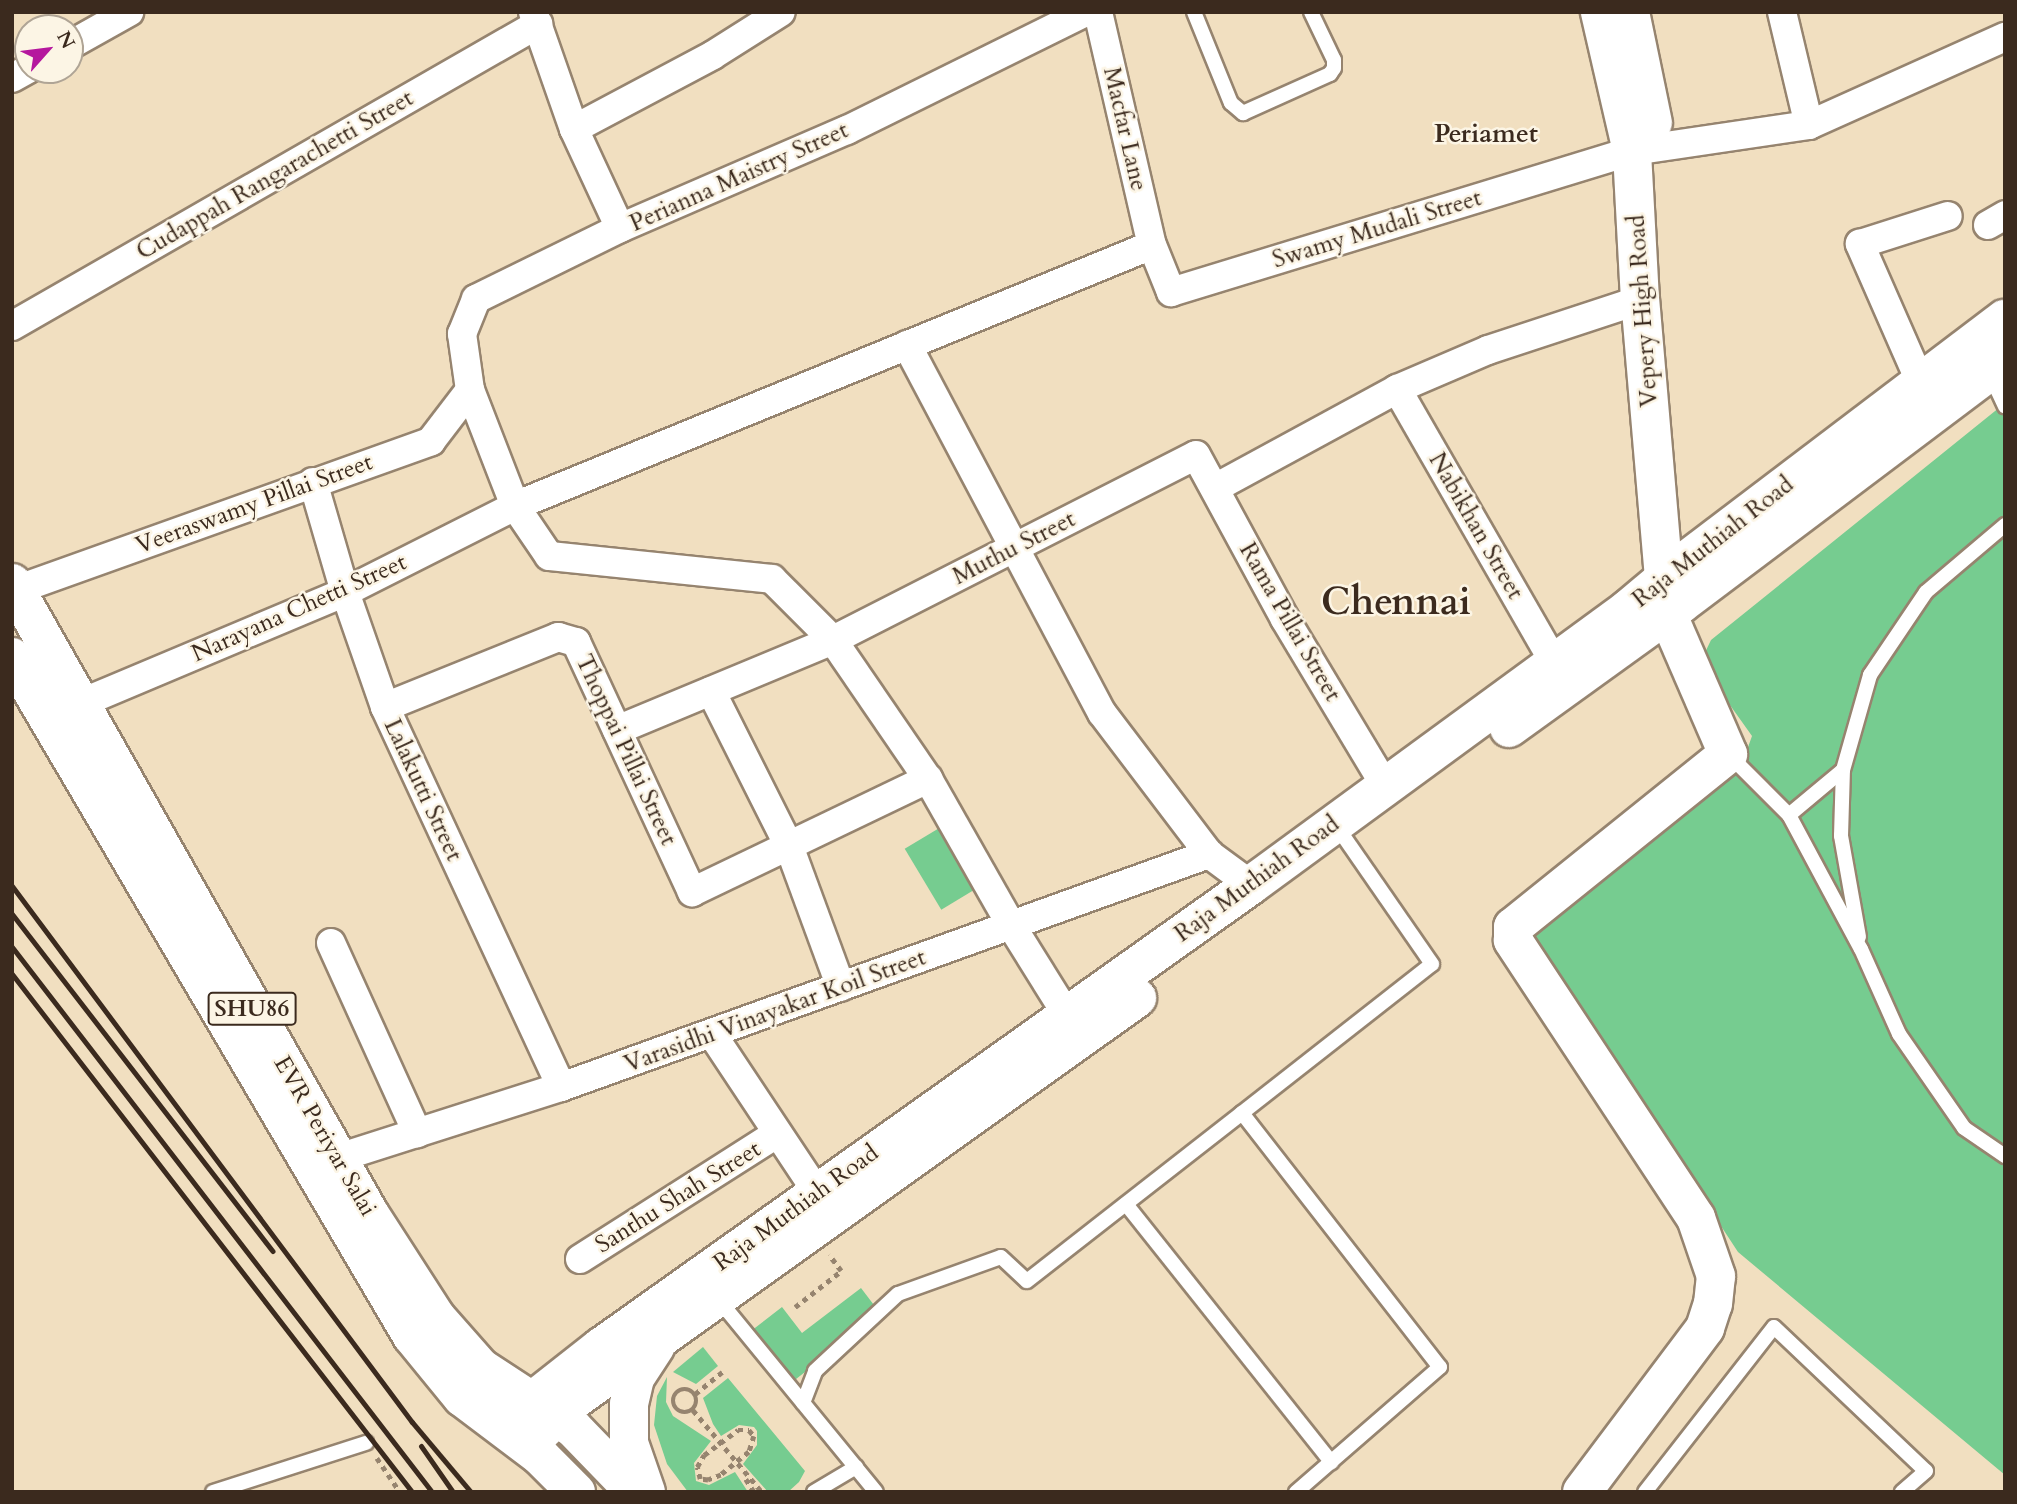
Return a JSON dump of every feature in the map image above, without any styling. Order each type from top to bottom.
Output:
[{"type":"main road","name":"Vepery High Road","points":[[1600,12],[1645,149],[1640,300],[1673,590]]},
{"type":"main road","name":"Vepery High Road","points":[[1630,12],[1645,149],[1673,590]]},
{"type":"main road","name":"Raja Muthiah Road","points":[[545,1410],[552,1383],[1251,885],[1343,834],[1386,787],[1629,608],[1673,590],[1776,529],[1984,360],[2005,319]]},
{"type":"main road","name":"Raja Muthiah Road","points":[[513,1436],[545,1410],[575,1400],[811,1233],[1673,590],[1920,381],[1984,360]]},
{"type":"main road","name":"EVR Periyar Salai","points":[[14,587],[338,1158],[402,1265],[447,1332],[481,1368],[545,1410]]},
{"type":"main road","points":[[1582,1492],[1705,1328],[1713,1304],[1716,1276],[1696,1218],[1513,940],[1513,927],[1728,754],[1673,590]]},
{"type":"main road","name":"EVR Periyar Salai","points":[[12,657],[393,1307],[412,1336],[462,1397],[513,1436]]},
{"type":"main road","points":[[646,1492],[629,1443],[629,1404],[635,1378],[670,1332]]},
{"type":"main road","name":"SHU86","points":[[545,1410],[586,1439],[635,1492]]},
{"type":"main road","name":"SHU86","points":[[513,1436],[576,1492]]},
{"type":"street","points":[[84,37],[128,12]]},
{"type":"street","points":[[574,128],[713,55],[781,12]]},
{"type":"street","name":"Perianna Maistry Street","points":[[1067,1015],[1011,925],[928,779],[832,640],[772,579],[549,556],[515,506],[470,390],[462,334],[476,299],[620,229],[847,130],[1086,12]]},
{"type":"street","name":"Macfar Lane","points":[[1098,12],[1152,246]]},
{"type":"street","points":[[1782,12],[1809,125]]},
{"type":"street","points":[[535,18],[574,128],[620,229]]},
{"type":"street","name":"Cudappah Rangarachetti Street","points":[[12,326],[535,18]]},
{"type":"street","points":[[1645,149],[1809,125],[2005,37]]},
{"type":"street","name":"Swamy Mudali Street","points":[[1152,246],[1171,292],[1645,149]]},
{"type":"street","points":[[1920,381],[1860,244],[1948,216]]},
{"type":"street","name":"Narayana Chetti Street","points":[[79,704],[345,592],[515,506],[1152,246]]},
{"type":"street","points":[[1215,488],[1397,389],[1488,351],[1640,300]]},
{"type":"street","points":[[906,345],[1102,713],[1209,854],[1251,885]]},
{"type":"street","name":"Nabikhan Street","points":[[1397,389],[1554,662]]},
{"type":"street","name":"Veeraswamy Pillai Street","points":[[14,587],[431,441],[470,390]]},
{"type":"street","name":"Muthu Street","points":[[617,730],[832,640],[1196,455]]},
{"type":"street","name":"Rama Pillai Street","points":[[1196,455],[1285,619],[1386,787]]},
{"type":"street","name":"Lalakutti Street","points":[[313,482],[345,592],[385,707],[561,1087]]},
{"type":"street","name":"Thoppai Pillai Street","points":[[385,707],[558,637],[576,642],[692,892],[789,846]]},
{"type":"street","points":[[711,691],[789,846],[841,987]]},
{"type":"street","points":[[789,846],[928,779]]},
{"type":"street","name":"Varasidhi Vinayakar Koil Street","points":[[338,1158],[561,1087],[1209,854]]},
{"type":"street","points":[[331,943],[417,1133]]},
{"type":"street","points":[[712,1034],[817,1192]]},
{"type":"street","name":"Santhu Shah Street","points":[[580,1259],[776,1134]]},
{"type":"lane","points":[[1194,12],[1231,103],[1243,113],[1330,74],[1334,68],[1334,60],[1311,12]]},
{"type":"lane","points":[[1984,360],[2005,407]]},
{"type":"lane","points":[[1861,948],[1841,836],[1843,770],[1870,675],[1926,592],[2005,525]]},
{"type":"lane","points":[[1728,754],[1789,815],[1861,948],[1899,1034],[1964,1128],[2005,1156]]},
{"type":"lane","points":[[1789,815],[1843,770]]},
{"type":"lane","points":[[803,1403],[815,1371],[898,1294],[1001,1257],[1027,1281],[1432,964],[1384,898],[1343,834]]},
{"type":"lane","points":[[1242,1113],[1440,1367],[1296,1492]]},
{"type":"lane","points":[[1126,1204],[1331,1462]]},
{"type":"lane","points":[[718,1299],[876,1492]]},
{"type":"lane","points":[[1645,1492],[1774,1327],[1927,1471],[1902,1492]]},
{"type":"lane","points":[[213,1492],[366,1443]]},
{"type":"lane","points":[[814,1492],[856,1467]]},
{"type":"path","points":[[794,1307],[841,1271],[811,1233]]},
{"type":"path","points":[[695,1394],[722,1372]]},
{"type":"path","points":[[682,1389],[695,1394],[697,1404],[693,1410],[683,1413],[676,1409],[673,1401],[682,1389]]},
{"type":"path","points":[[693,1410],[762,1492]]},
{"type":"path","points":[[738,1430],[752,1433],[754,1440],[749,1452],[736,1464],[713,1478],[700,1479],[697,1471],[700,1461],[719,1442],[738,1430]]},
{"type":"path","points":[[366,1443],[400,1492]]},
{"type":"path","points":[[743,1472],[754,1492]]},
{"type":"green space","points":[[2005,403],[2005,1475],[1738,1252],[1524,925],[1742,764],[1752,736],[1700,663],[1711,640]]},
{"type":"green space","points":[[951,821],[988,882],[941,910],[905,849]]},
{"type":"green space","points":[[861,1288],[880,1313],[791,1383],[751,1331],[782,1307],[802,1333]]},
{"type":"green space","points":[[703,1347],[718,1366],[696,1384],[673,1372]]},
{"type":"green space","points":[[667,1377],[666,1402],[673,1416],[711,1441],[694,1463],[696,1481],[709,1485],[735,1472],[748,1492],[688,1492],[667,1464],[654,1425],[657,1396]]},
{"type":"green space","points":[[728,1378],[805,1471],[799,1482],[788,1492],[768,1492],[743,1464],[757,1445],[757,1431],[754,1427],[739,1425],[721,1436],[713,1424],[703,1398]]},
{"type":"railway","points":[[12,886],[412,1422],[471,1492]]},
{"type":"railway","points":[[12,914],[272,1251]]},
{"type":"railway","points":[[12,947],[432,1492]]},
{"type":"railway","points":[[12,974],[412,1492]]},
{"type":"railway","points":[[421,1446],[453,1492]]},
{"type":"district","name":"Periamet","points":[[1486,134]]},
{"type":"district","name":"Chennai","points":[[1396,603]]}]
